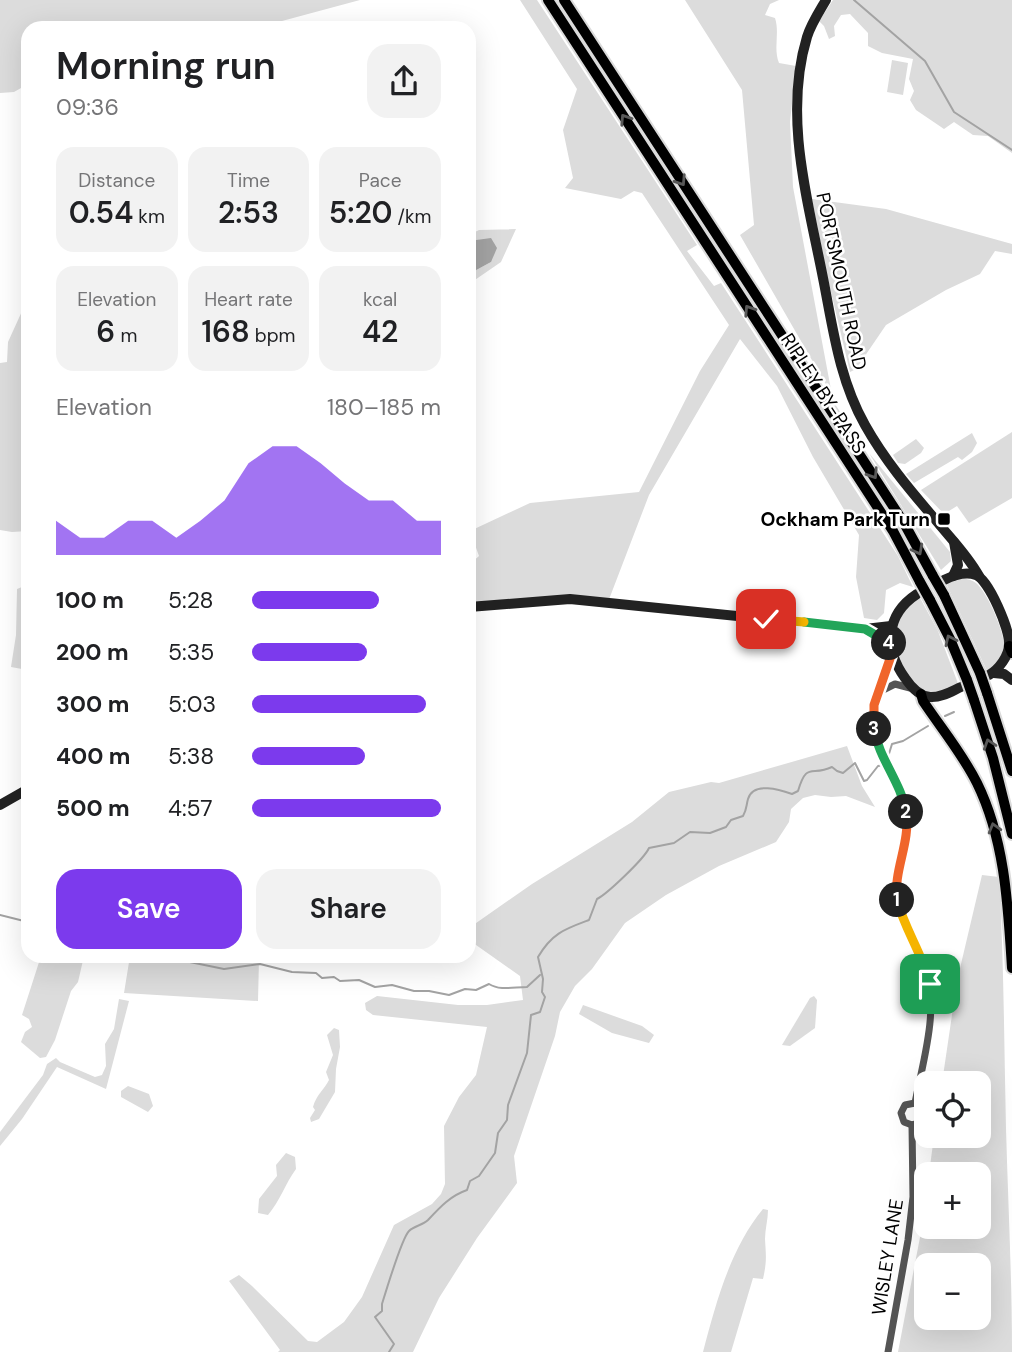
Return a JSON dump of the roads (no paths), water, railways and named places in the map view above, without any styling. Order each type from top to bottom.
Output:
[{"type":"highway","name":"RIPLEY BY-PASS","points":[[548,0],[893,531],[918,588],[930,600],[950,639],[964,684],[974,700],[993,758],[1012,834]]},
{"type":"highway","name":"RIPLEY BY-PASS","points":[[564,0],[904,523],[988,674],[987,693],[1012,772]]},
{"type":"highway","points":[[918,692],[971,771],[988,809],[1003,867],[1012,968]]},
{"type":"main road","name":"PORTSMOUTH ROAD","points":[[826,0],[809,30],[803,53],[798,122],[806,198],[837,354],[857,409],[876,443],[966,554],[984,581],[1000,615],[1011,650]]},
{"type":"main road","points":[[954,542],[958,565],[948,578],[969,574],[979,576]]},
{"type":"main road","points":[[891,649],[891,626],[901,607],[918,588]]},
{"type":"main road","points":[[476,606],[570,599],[865,629],[891,626]]},
{"type":"main road","points":[[865,629],[881,636],[891,649],[899,669],[918,692],[938,697],[964,684]]},
{"type":"main road","points":[[988,674],[1002,663],[1011,650]]},
{"type":"main road","points":[[988,674],[1004,674],[1012,680]]},
{"type":"main road","points":[[1,804],[21,793]]},
{"type":"street","name":"WISLEY LANE","points":[[891,649],[873,716],[879,748],[903,793],[907,817],[907,836],[896,886],[901,913],[924,960],[930,984],[928,1045],[922,1071]]},
{"type":"street","points":[[879,692],[895,684],[918,692]]},
{"type":"street","name":"WISLEY LANE","points":[[887,1352],[908,1240],[913,1197],[912,1125],[904,1122],[901,1113],[905,1105],[914,1103]]},
{"type":"waterway","points":[[854,0],[925,61],[954,112],[1012,150]]},
{"type":"waterway","points":[[945,716],[954,712]]},
{"type":"waterway","points":[[888,757],[892,744],[903,741],[928,726]]},
{"type":"waterway","points":[[389,1352],[394,1344],[375,1317],[382,1311],[402,1244],[411,1229],[426,1222],[441,1206],[467,1190],[470,1181],[479,1176],[495,1153],[498,1133],[507,1120],[508,1105],[527,1053],[531,1015],[540,1012],[545,997],[538,957],[548,942],[566,929],[589,920],[597,899],[625,876],[649,848],[674,843],[690,832],[710,833],[726,827],[731,820],[743,816],[748,799],[755,790],[768,788],[792,794],[798,791],[807,773],[832,767],[843,773],[855,763],[864,781],[878,766],[884,765]]},
{"type":"waterway","points":[[0,915],[21,920]]},
{"type":"waterway","points":[[195,963],[224,969],[260,964],[292,972],[316,973],[322,978],[334,977],[340,981],[359,980],[375,987],[392,985],[414,991],[449,995],[465,989],[476,990],[489,984],[502,988],[527,987],[540,975]]},
{"type":"place","name":"Ockham Park Turn","points":[[944,519]]}]
